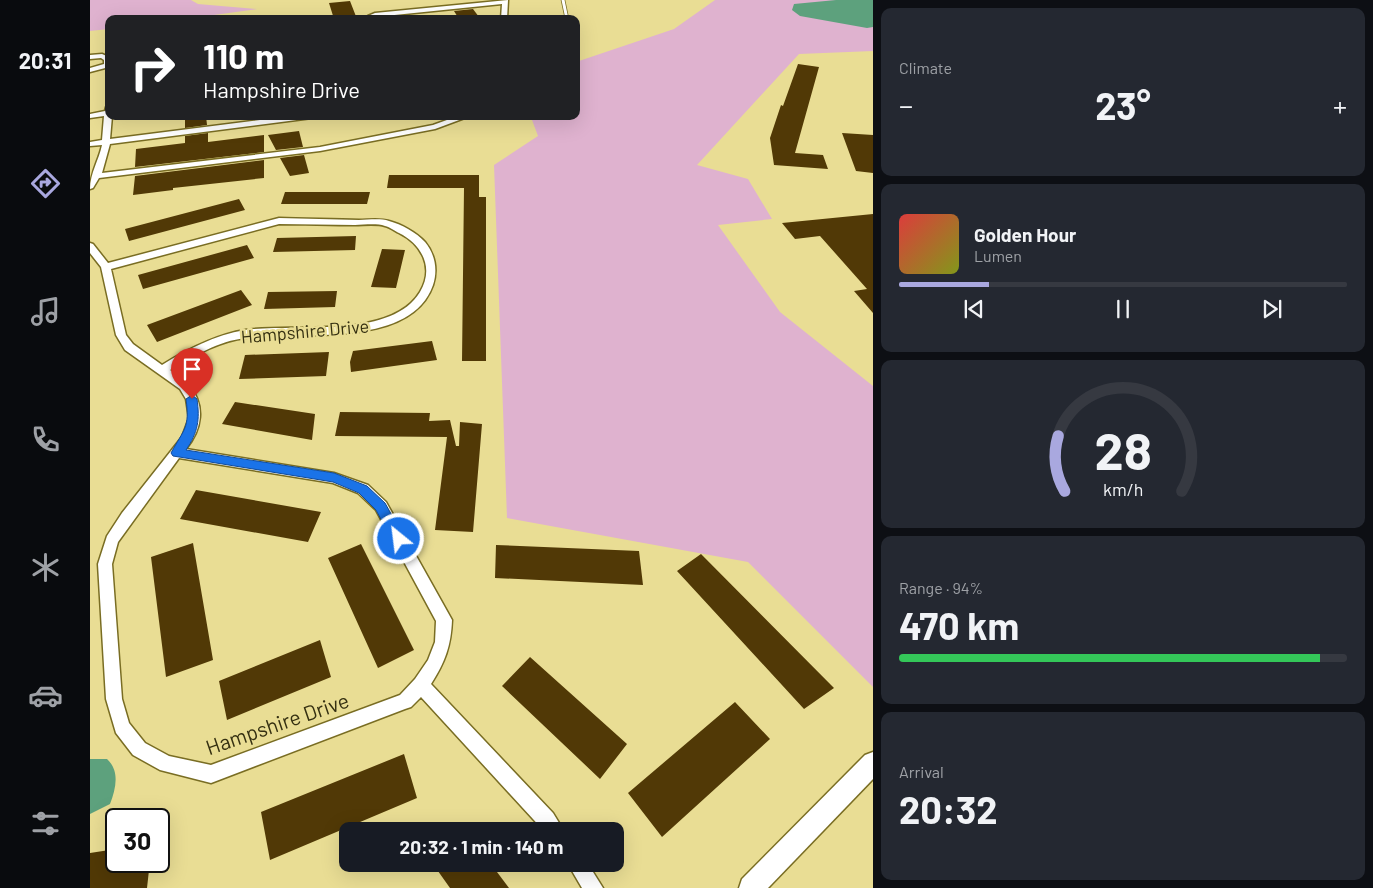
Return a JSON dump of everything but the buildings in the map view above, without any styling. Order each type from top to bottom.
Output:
[{"type":"street","points":[[375,15],[505,1],[504,15]]},
{"type":"street","points":[[441,8],[445,15]]},
{"type":"street","points":[[90,57],[102,56],[105,58]]},
{"type":"street","points":[[90,70],[105,66]]},
{"type":"street","points":[[90,116],[105,114]]},
{"type":"street","points":[[90,186],[107,141],[108,120]]},
{"type":"street","points":[[254,120],[258,124]]},
{"type":"street","points":[[90,144],[285,120]]},
{"type":"street","points":[[433,120],[440,126]]},
{"type":"street","points":[[94,178],[320,149],[440,126],[456,120]]},
{"type":"street","name":"Hampshire Drive","points":[[106,266],[279,221],[387,223],[414,237],[422,245],[430,259],[430,276],[425,292],[408,310],[383,323],[357,329],[246,334],[221,340],[196,350],[162,370]]},
{"type":"street","name":"Hampshire Drive","points":[[90,246],[106,266],[121,335],[128,347],[184,386],[192,399],[194,418],[187,439],[127,516],[112,540],[104,564],[114,699],[122,727],[139,749],[166,764],[211,774],[405,701],[421,685],[434,665],[443,642],[444,620],[381,506],[363,489],[334,478],[177,453]]},
{"type":"street","points":[[421,685],[549,822]]},
{"type":"street","points":[[751,888],[873,763]]},
{"type":"street","points":[[582,872],[593,888]]},
{"type":"lane","points":[[563,0],[566,15]]},
{"type":"shaded area","points":[[90,0],[191,0],[198,4],[257,9],[214,15],[105,15],[105,29],[90,31]]},
{"type":"shaded area","points":[[715,0],[873,0],[873,51],[799,54],[697,165],[748,179],[772,219],[718,225],[780,312],[873,386],[873,687],[748,562],[507,518],[494,165],[538,136],[532,120],[580,120],[580,61],[674,29]]},
{"type":"shaded area","points":[[836,0],[873,0],[873,27],[867,28],[800,16],[792,10],[794,4]]},
{"type":"shaded area","points":[[90,759],[107,759],[114,769],[116,780],[110,804],[90,814]]},
{"type":"route","points":[[192,399],[194,418],[187,439],[177,453],[334,478],[363,489],[381,506],[399,539]]}]
